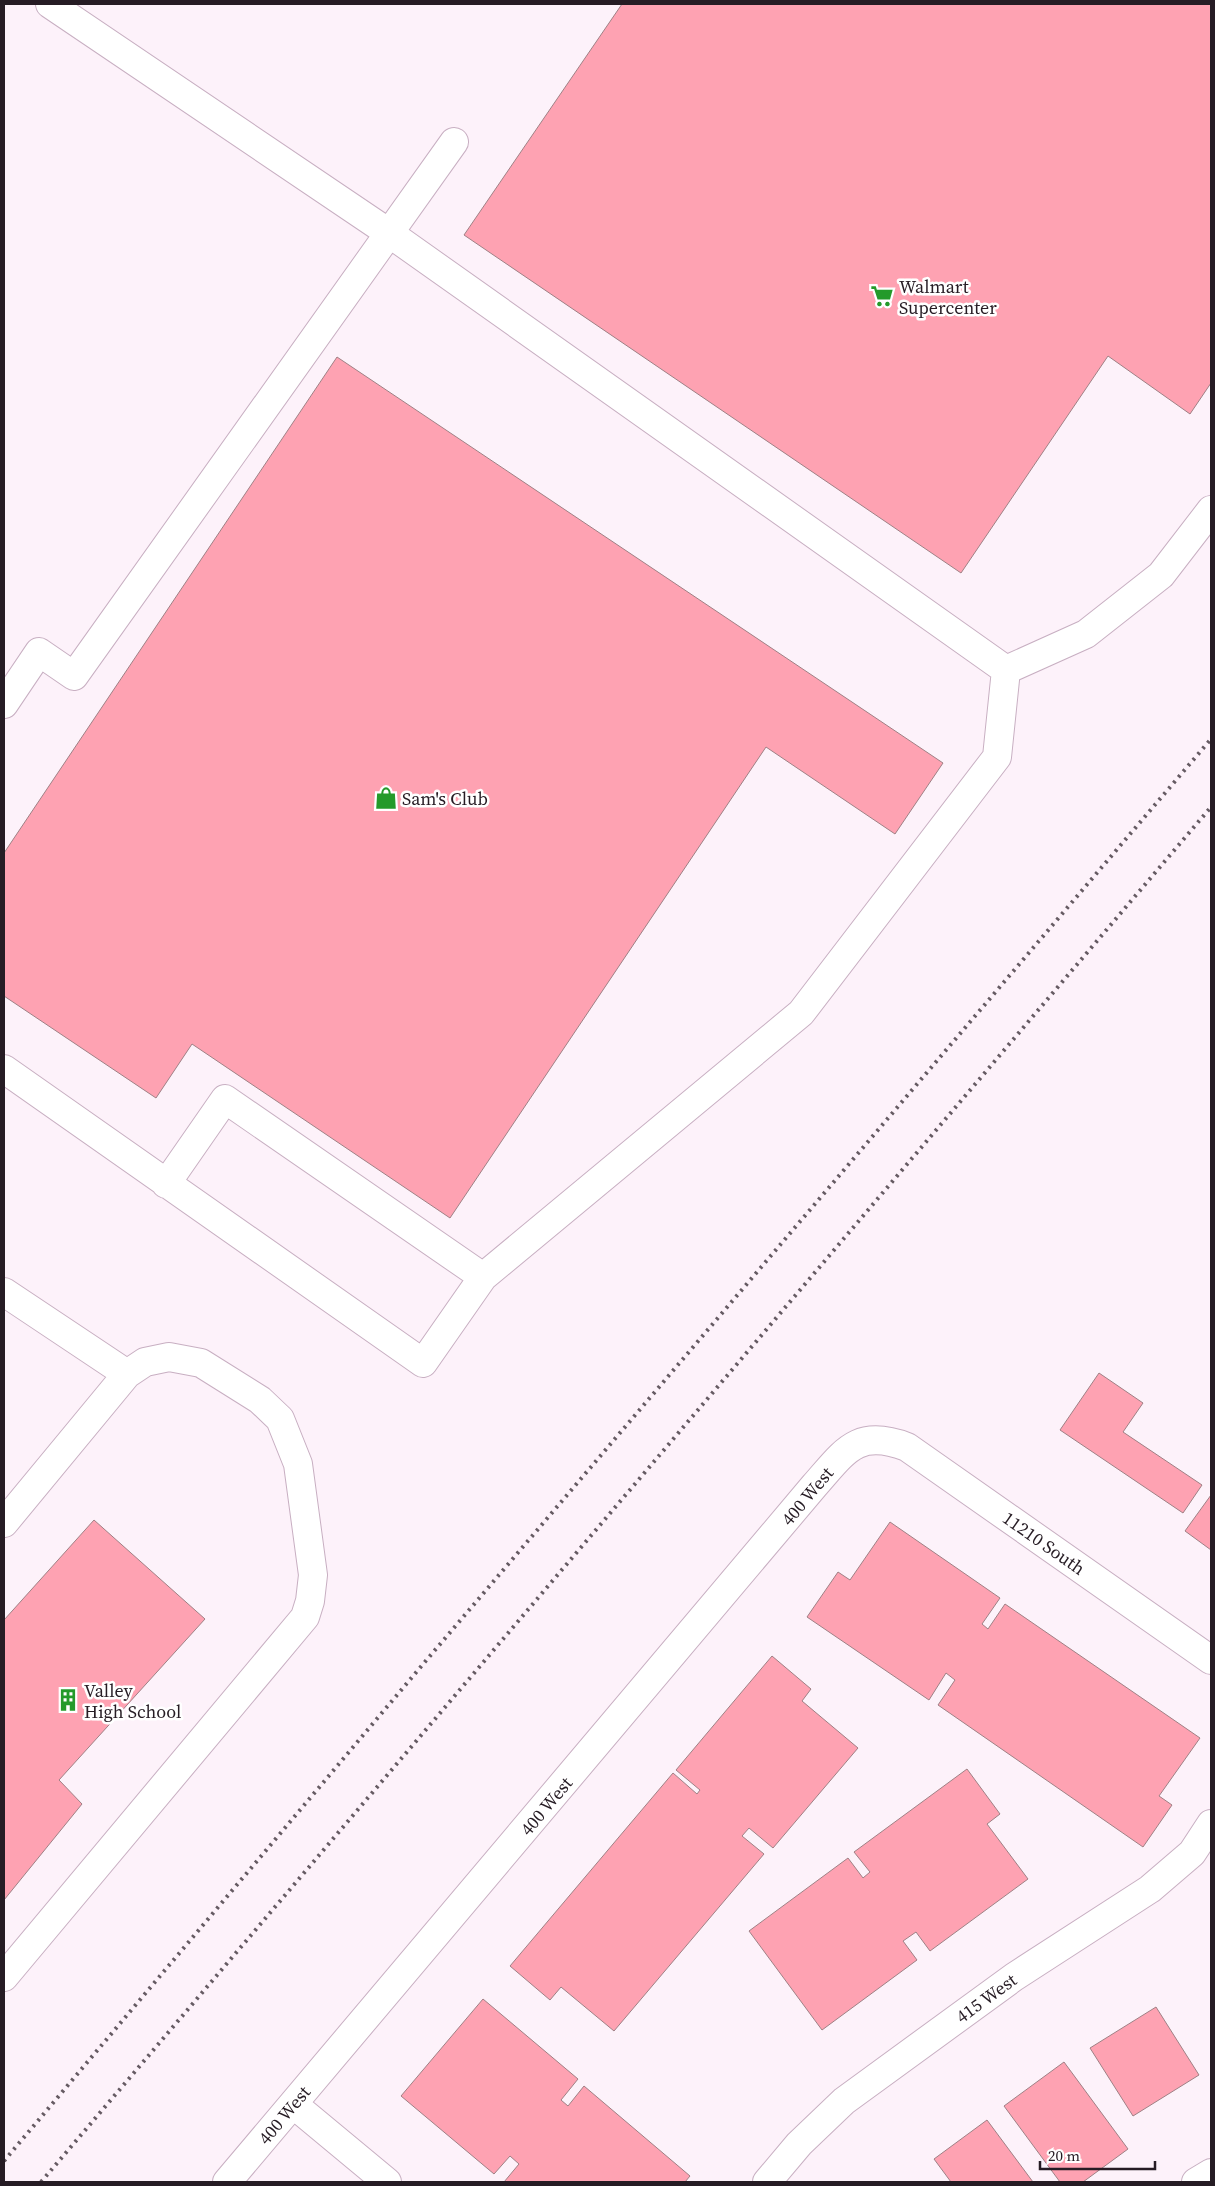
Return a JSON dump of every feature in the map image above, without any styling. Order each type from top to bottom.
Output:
[{"type":"street","points":[[50,4],[389,233],[1006,670]]},
{"type":"street","points":[[4,704],[39,652],[74,676],[454,142]]},
{"type":"street","points":[[1006,670],[1086,634],[1161,575],[1211,510]]},
{"type":"street","points":[[4,1069],[423,1363],[483,1277],[801,1013],[997,758],[1006,670]]},
{"type":"street","points":[[166,1184],[225,1099],[483,1277]]},
{"type":"street","points":[[4,1292],[127,1374]]},
{"type":"street","points":[[4,1522],[127,1374],[145,1362],[169,1357],[201,1363],[260,1400],[280,1419],[290,1439],[298,1464],[313,1575],[310,1601],[305,1617],[292,1634],[4,1977]]},
{"type":"street","name":"11210 South","points":[[872,1440],[890,1441],[907,1447],[1211,1660]]},
{"type":"street","name":"400 West","points":[[227,2182],[842,1454],[856,1444],[872,1440]]},
{"type":"street","name":"415 West","points":[[768,2182],[800,2144],[844,2101],[1014,1977],[1150,1889],[1192,1854],[1211,1824]]},
{"type":"street","points":[[293,2104],[386,2182]]},
{"type":"street","points":[[1196,2182],[1211,2173]]},
{"type":"building","name":"Walmart Supercenter","points":[[622,4],[1211,4],[1211,383],[1190,414],[1108,356],[961,573],[464,235]]},
{"type":"building","name":"Sam's Club","points":[[337,357],[943,763],[895,834],[766,747],[450,1218],[192,1044],[156,1098],[4,996],[4,853]]},
{"type":"building","points":[[1099,1373],[1143,1403],[1123,1432],[1202,1485],[1183,1513],[1060,1430]]},
{"type":"building","points":[[1211,1495],[1211,1550],[1185,1531]]},
{"type":"building","name":"Valley High School","points":[[94,1520],[205,1619],[59,1780],[82,1804],[4,1900],[4,1620]]},
{"type":"building","points":[[890,1522],[1000,1598],[982,1624],[988,1629],[1005,1604],[1200,1738],[1159,1796],[1172,1805],[1143,1847],[938,1705],[955,1680],[946,1673],[929,1700],[807,1617],[838,1572],[850,1580]]},
{"type":"building","points":[[772,1656],[811,1689],[802,1701],[858,1748],[773,1848],[749,1828],[742,1836],[764,1854],[614,2031],[561,1987],[550,2000],[510,1966],[673,1773],[697,1794],[700,1790],[676,1770]]},
{"type":"building","points":[[967,1769],[1000,1814],[987,1824],[1028,1879],[930,1951],[916,1932],[903,1941],[917,1960],[822,2030],[749,1931],[848,1858],[863,1878],[870,1872],[854,1852]]},
{"type":"building","points":[[483,1999],[578,2079],[561,2100],[568,2106],[584,2086],[690,2176],[685,2182],[504,2182],[519,2164],[510,2156],[494,2174],[401,2096]]},
{"type":"building","points":[[1156,2007],[1199,2075],[1133,2116],[1090,2048]]},
{"type":"building","points":[[1064,2062],[1128,2149],[1083,2182],[1060,2182],[1004,2106]]},
{"type":"building","points":[[987,2120],[1033,2182],[951,2182],[934,2159]]},
{"type":"railway","points":[[4,2161],[424,1663],[1211,739]]},
{"type":"railway","points":[[41,2182],[1211,807]]},
{"type":"place","name":"Walmart Supercenter","points":[[882,296]]},
{"type":"place","name":"Sam's Club","points":[[386,798]]},
{"type":"place","name":"Valley High School","points":[[68,1700]]}]
